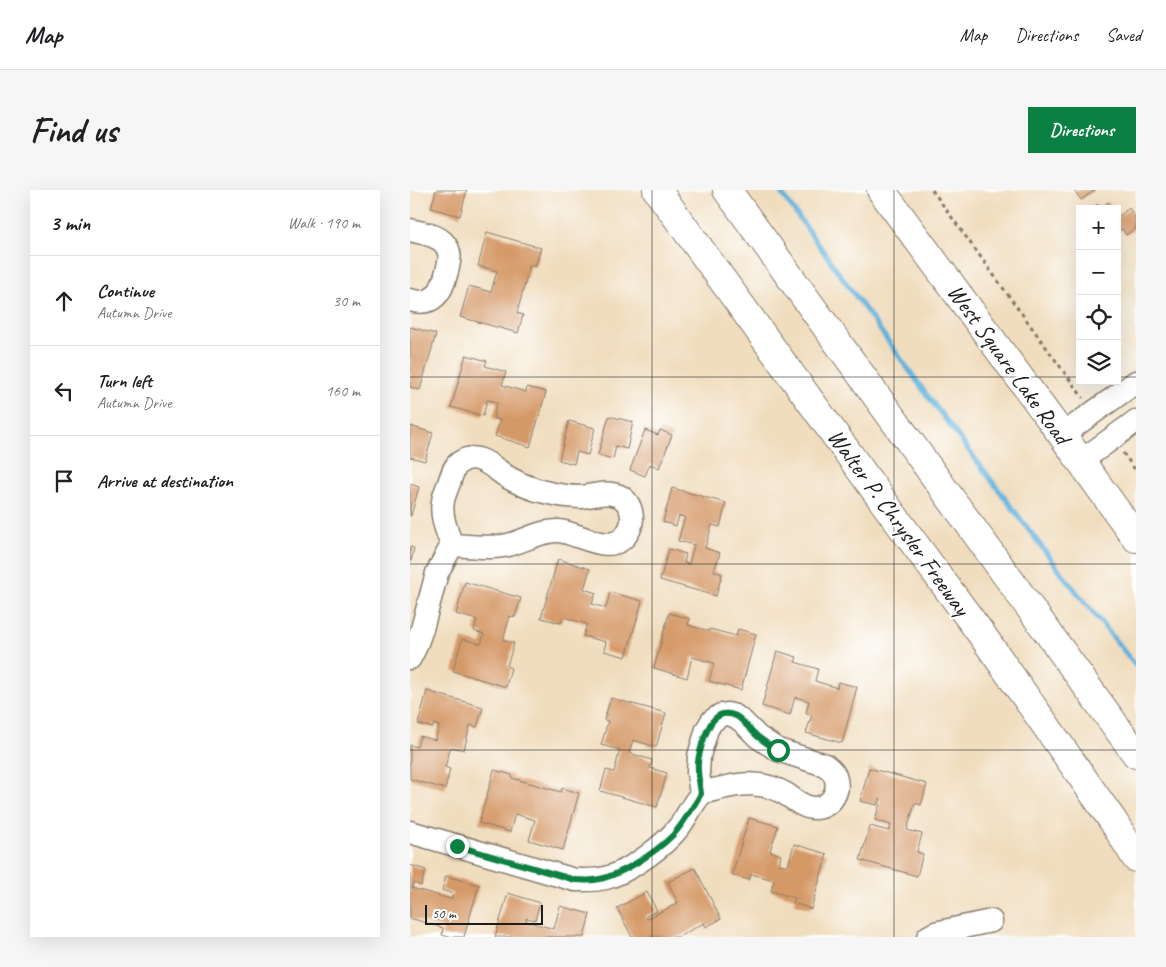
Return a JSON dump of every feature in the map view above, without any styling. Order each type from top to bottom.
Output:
[{"type":"main road","name":"Walter P. Chrysler Freeway","points":[[657,190],[896,520],[982,635],[1113,821],[1136,858]]},
{"type":"main road","points":[[727,190],[1136,754]]},
{"type":"main road","name":"West Square Lake Road","points":[[882,190],[1136,538]]},
{"type":"street","points":[[410,230],[436,237],[449,250],[450,257],[444,286],[440,292],[426,302],[410,300]]},
{"type":"street","points":[[1062,435],[1136,382]]},
{"type":"street","points":[[1081,461],[1136,421]]},
{"type":"street","points":[[410,658],[422,629],[437,573],[452,545],[443,516],[443,502],[454,469],[459,463],[475,458],[484,461],[521,484],[563,496],[582,497],[612,494],[621,496],[632,512],[632,522],[625,537],[611,544],[552,531],[506,546],[452,545]]},
{"type":"street","points":[[410,832],[575,880],[592,881],[612,876],[658,848],[681,825],[701,794],[698,764],[707,729],[716,718],[727,714],[735,716],[758,737],[778,750],[825,765],[835,776],[837,784],[834,797],[821,807],[814,808],[808,808],[784,792],[756,783],[734,785],[701,794]]},
{"type":"street","points":[[928,937],[934,933],[991,921]]},
{"type":"path","points":[[932,190],[1083,399]]},
{"type":"path","points":[[1122,452],[1136,471]]},
{"type":"building","points":[[436,190],[467,190],[460,216],[431,208]]},
{"type":"building","points":[[1074,190],[1095,190],[1081,200]]},
{"type":"building","points":[[1129,208],[1136,218],[1136,228],[1126,235],[1121,230],[1121,214]]},
{"type":"building","points":[[487,232],[541,248],[535,267],[530,265],[517,313],[523,315],[518,333],[460,317],[469,286],[491,292],[497,271],[478,266]]},
{"type":"building","points":[[410,327],[436,334],[420,390],[410,387]]},
{"type":"building","points":[[466,355],[487,361],[485,366],[506,372],[502,385],[526,392],[527,387],[546,392],[530,447],[495,436],[500,420],[493,418],[497,402],[487,400],[483,416],[451,407]]},
{"type":"building","points":[[609,416],[633,422],[627,449],[616,446],[613,459],[598,455]]},
{"type":"building","points":[[569,421],[595,428],[588,455],[577,452],[574,464],[559,460]]},
{"type":"building","points":[[410,426],[433,433],[425,461],[410,457]]},
{"type":"building","points":[[645,430],[658,435],[660,430],[672,435],[659,468],[650,464],[645,476],[630,470]]},
{"type":"building","points":[[410,484],[419,487],[411,516],[410,516]]},
{"type":"building","points":[[672,488],[726,503],[720,527],[712,525],[705,548],[720,553],[714,571],[722,574],[716,596],[660,580],[669,549],[686,554],[684,563],[689,564],[694,545],[678,541],[685,517],[679,516],[676,526],[663,522]]},
{"type":"building","points":[[410,547],[414,548],[411,561],[410,561]]},
{"type":"building","points":[[558,559],[590,569],[584,589],[596,593],[592,604],[606,608],[610,592],[642,601],[626,657],[604,651],[606,642],[583,636],[587,624],[563,617],[561,623],[541,618]]},
{"type":"building","points":[[465,582],[521,598],[515,617],[510,616],[503,640],[514,643],[507,666],[511,668],[506,687],[453,671],[462,639],[481,644],[484,634],[474,631],[477,620],[456,614]]},
{"type":"building","points":[[669,613],[690,619],[688,625],[709,631],[710,629],[736,636],[738,629],[756,634],[741,690],[709,681],[714,663],[692,657],[687,678],[654,668]]},
{"type":"building","points":[[777,651],[797,657],[795,662],[818,669],[815,681],[837,688],[838,682],[857,687],[842,743],[806,733],[812,715],[806,713],[809,701],[795,697],[790,715],[762,706]]},
{"type":"building","points":[[427,691],[483,707],[477,727],[470,725],[464,750],[451,747],[445,767],[450,769],[445,789],[410,779],[410,745],[417,747],[420,736],[435,740],[439,726],[434,724],[433,728],[418,724]]},
{"type":"building","points":[[611,698],[666,713],[656,747],[633,740],[629,753],[652,760],[650,768],[667,773],[657,807],[600,791],[606,770],[614,772],[620,750],[601,745],[608,721],[604,720]]},
{"type":"building","points":[[869,768],[927,784],[921,805],[915,803],[907,830],[922,834],[917,852],[923,854],[917,876],[860,860],[870,826],[889,831],[891,825],[875,820],[881,799],[879,798],[877,805],[860,801]]},
{"type":"building","points":[[494,770],[512,775],[512,778],[561,792],[562,788],[579,793],[563,850],[529,840],[535,820],[515,814],[510,832],[479,823]]},
{"type":"building","points":[[749,818],[778,826],[770,851],[781,855],[779,864],[788,866],[794,844],[827,854],[811,909],[793,903],[795,898],[771,891],[774,880],[751,874],[749,880],[732,875]]},
{"type":"building","points":[[410,865],[426,870],[421,886],[414,883],[412,888],[451,899],[453,894],[442,890],[446,876],[479,885],[464,937],[442,935],[443,928],[410,918]]},
{"type":"building","points":[[695,868],[721,919],[706,927],[704,923],[678,937],[632,937],[617,908],[647,892],[657,911],[646,916],[647,919],[678,903],[668,882]]},
{"type":"building","points":[[508,893],[540,903],[535,920],[526,918],[526,921],[554,929],[560,906],[590,914],[584,937],[495,937]]},
{"type":"waterway","points":[[779,190],[927,395],[1063,575],[1136,666]]},
{"type":"route","points":[[457,846],[575,880],[592,881],[612,876],[658,848],[672,836],[701,794],[698,772],[699,756],[707,729],[712,721],[721,715],[735,716],[764,742],[778,750]]}]
